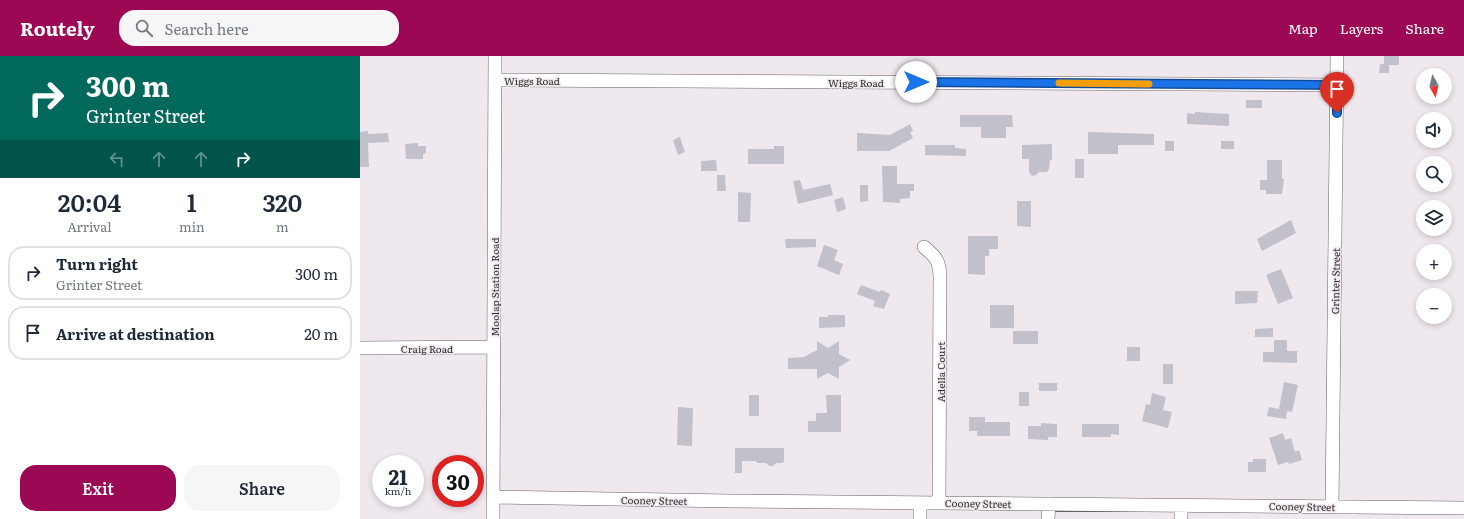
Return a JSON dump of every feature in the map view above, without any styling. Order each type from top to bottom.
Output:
[{"type":"street","name":"Moolap Station Road","points":[[493,519],[495,56]]},
{"type":"street","name":"Grinter Street","points":[[1332,507],[1337,56]]},
{"type":"street","name":"Wiggs Road","points":[[495,80],[1337,85]]},
{"type":"street","name":"Adella Court","points":[[924,247],[934,256],[939,264],[940,276],[939,503]]},
{"type":"street","name":"Craig Road","points":[[360,348],[494,348]]},
{"type":"street","name":"Cooney Street","points":[[493,497],[1181,505],[1304,513],[1332,507],[1433,513],[1464,508]]},
{"type":"street","points":[[920,503],[920,519]]},
{"type":"street","points":[[1048,504],[1048,519]]},
{"type":"street","points":[[1181,505],[1181,519]]},
{"type":"building","points":[[1384,56],[1399,56],[1399,65],[1389,65],[1389,73],[1379,73],[1380,64],[1384,64]]},
{"type":"building","points":[[1246,100],[1262,100],[1262,108],[1246,108]]},
{"type":"building","points":[[1195,112],[1229,114],[1229,126],[1187,124],[1187,113],[1195,114]]},
{"type":"building","points":[[960,115],[1012,115],[1013,127],[1006,127],[1006,138],[981,138],[981,127],[960,127]]},
{"type":"building","points":[[910,124],[913,131],[910,132],[913,138],[889,151],[857,151],[857,133],[890,135]]},
{"type":"building","points":[[368,131],[368,134],[388,133],[389,142],[368,143],[369,167],[360,167],[360,132]]},
{"type":"building","points":[[1088,132],[1154,134],[1154,145],[1118,145],[1118,154],[1088,154]]},
{"type":"building","points":[[680,137],[685,152],[678,155],[673,140]]},
{"type":"building","points":[[1165,141],[1174,141],[1174,151],[1165,151]]},
{"type":"building","points":[[1221,141],[1234,141],[1234,149],[1221,149]]},
{"type":"building","points":[[418,143],[418,146],[426,146],[426,153],[423,154],[423,159],[406,159],[405,144]]},
{"type":"building","points":[[1052,144],[1052,160],[1050,160],[1049,169],[1047,172],[1039,172],[1032,176],[1029,172],[1029,159],[1022,159],[1022,145]]},
{"type":"building","points":[[925,145],[955,145],[955,148],[966,149],[966,156],[925,155]]},
{"type":"building","points":[[774,146],[784,146],[784,164],[748,164],[748,149],[774,149]]},
{"type":"building","points":[[1075,159],[1084,159],[1084,178],[1075,178]]},
{"type":"building","points":[[716,160],[717,171],[701,171],[701,161]]},
{"type":"building","points":[[1267,160],[1282,160],[1282,179],[1284,179],[1282,194],[1266,194],[1266,190],[1260,190],[1260,180],[1267,180]]},
{"type":"building","points":[[882,166],[897,166],[897,184],[914,184],[914,191],[910,191],[910,198],[900,199],[900,203],[883,202]]},
{"type":"building","points":[[717,175],[725,175],[726,191],[717,191]]},
{"type":"building","points":[[800,180],[803,190],[830,184],[833,195],[798,204],[793,181]]},
{"type":"building","points":[[860,185],[868,185],[868,201],[860,202]]},
{"type":"building","points":[[738,192],[751,193],[750,222],[738,222]]},
{"type":"building","points":[[843,197],[846,209],[837,212],[834,200]]},
{"type":"building","points":[[1017,201],[1031,201],[1031,227],[1017,226]]},
{"type":"building","points":[[1291,220],[1296,233],[1262,251],[1257,239]]},
{"type":"building","points":[[968,236],[998,236],[998,249],[989,249],[989,256],[985,256],[985,275],[968,274]]},
{"type":"building","points":[[785,239],[816,239],[816,247],[786,248]]},
{"type":"building","points":[[824,245],[838,250],[834,260],[843,264],[839,275],[817,266]]},
{"type":"building","points":[[1281,269],[1293,298],[1278,304],[1266,275]]},
{"type":"building","points":[[861,285],[890,294],[884,309],[873,306],[875,301],[857,294]]},
{"type":"building","points":[[1235,291],[1258,291],[1257,303],[1235,304]]},
{"type":"building","points":[[990,305],[1014,305],[1014,328],[990,328]]},
{"type":"building","points":[[828,315],[845,315],[845,327],[819,328],[819,317],[828,317]]},
{"type":"building","points":[[1273,328],[1273,337],[1255,337],[1255,329]]},
{"type":"building","points":[[1013,331],[1038,331],[1038,344],[1013,344]]},
{"type":"building","points":[[1274,340],[1287,340],[1287,351],[1297,351],[1297,363],[1263,362],[1263,352],[1274,352]]},
{"type":"building","points":[[817,341],[828,348],[839,341],[839,354],[850,360],[839,367],[839,379],[828,373],[817,379],[817,369],[788,369],[788,358],[804,357],[817,350]]},
{"type":"building","points":[[1127,347],[1140,347],[1140,361],[1127,361]]},
{"type":"building","points":[[1163,364],[1173,364],[1173,384],[1163,384]]},
{"type":"building","points":[[1284,382],[1298,385],[1292,412],[1287,411],[1286,419],[1267,416],[1269,407],[1279,409]]},
{"type":"building","points":[[1039,383],[1057,383],[1057,391],[1039,391]]},
{"type":"building","points":[[1019,392],[1029,392],[1029,406],[1019,406]]},
{"type":"building","points":[[1152,393],[1166,397],[1163,410],[1172,412],[1168,428],[1142,421],[1146,404],[1150,405]]},
{"type":"building","points":[[749,395],[759,395],[759,416],[749,416]]},
{"type":"building","points":[[826,395],[841,395],[841,432],[808,432],[808,421],[816,421],[816,413],[827,413]]},
{"type":"building","points":[[678,407],[693,408],[692,446],[677,445]]},
{"type":"building","points":[[969,417],[985,417],[985,422],[1010,422],[1010,436],[977,436],[977,431],[969,431]]},
{"type":"building","points":[[1041,423],[1057,424],[1057,437],[1048,437],[1048,440],[1028,439],[1028,426],[1041,426]]},
{"type":"building","points":[[1082,424],[1119,424],[1119,435],[1111,434],[1111,437],[1082,437]]},
{"type":"building","points":[[1283,433],[1285,440],[1291,438],[1295,452],[1299,450],[1302,460],[1289,464],[1288,462],[1278,465],[1269,438]]},
{"type":"building","points":[[735,448],[784,448],[784,461],[783,463],[776,463],[773,466],[769,466],[766,463],[757,463],[756,461],[742,461],[742,473],[735,473]]},
{"type":"building","points":[[1253,459],[1266,459],[1266,472],[1248,472],[1248,462],[1253,462]]},
{"type":"slow traffic","points":[[1059,83],[1149,84]]},
{"type":"route","points":[[916,82],[1337,85],[1337,113]]}]
